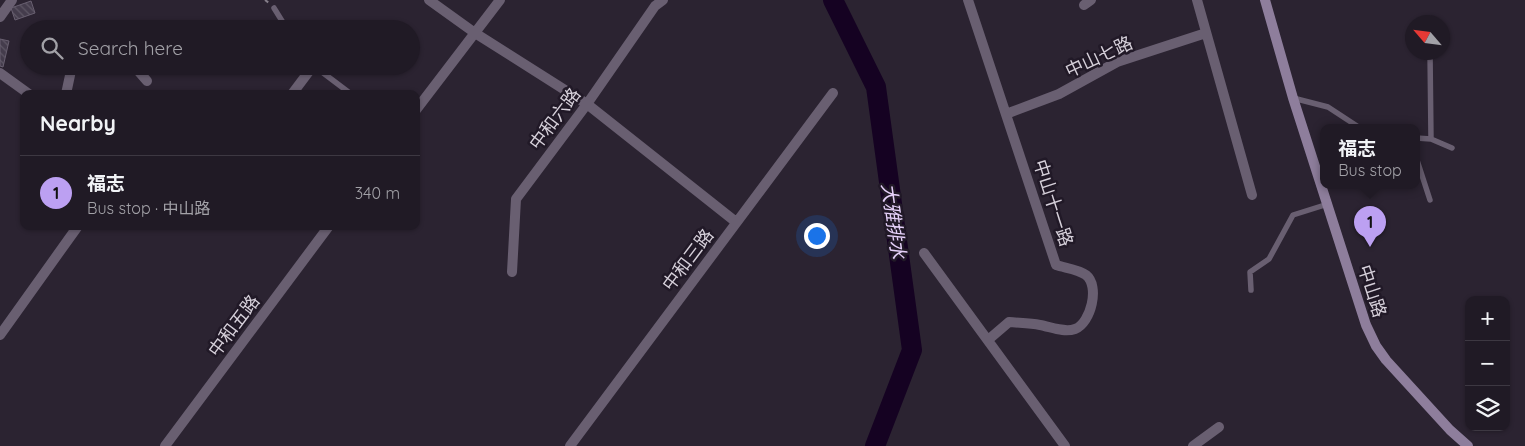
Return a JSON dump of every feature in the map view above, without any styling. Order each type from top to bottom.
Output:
[{"type":"main road","name":"中山路","points":[[1265,0],[1293,98],[1320,180]]},
{"type":"main road","name":"中山路","points":[[1323,189],[1366,325],[1376,346],[1450,430],[1468,446]]},
{"type":"street","points":[[0,17],[12,0]]},
{"type":"street","points":[[429,0],[587,104],[736,222]]},
{"type":"street","points":[[420,105],[500,0]]},
{"type":"street","name":"中和六路","points":[[512,272],[516,199],[587,104],[655,6],[663,0]]},
{"type":"street","name":"中山十一路","points":[[968,0],[1056,265],[1085,274],[1094,289],[1091,307],[1084,323],[1075,329],[1059,330],[1040,325],[1009,322],[988,340]]},
{"type":"street","points":[[1197,0],[1252,195]]},
{"type":"street","name":"中山七路","points":[[1006,114],[1059,94],[1117,62],[1206,33]]},
{"type":"street","points":[[0,73],[23,90]]},
{"type":"street","points":[[67,90],[70,75]]},
{"type":"street","points":[[141,75],[147,82]]},
{"type":"street","points":[[295,90],[307,75]]},
{"type":"street","name":"中和三路","points":[[570,446],[833,92]]},
{"type":"street","points":[[0,335],[75,230]]},
{"type":"street","name":"中和五路","points":[[165,446],[326,230]]},
{"type":"street","points":[[924,253],[1063,445]]},
{"type":"street","points":[[1193,446],[1219,427]]},
{"type":"lane","points":[[274,8],[281,20]]},
{"type":"lane","points":[[1430,60],[1431,139]]},
{"type":"lane","points":[[326,75],[346,90]]},
{"type":"lane","points":[[1293,98],[1328,107],[1354,124]]},
{"type":"lane","points":[[1420,138],[1431,139],[1452,148]]},
{"type":"lane","points":[[1420,169],[1430,200]]},
{"type":"lane","points":[[1250,290],[1250,272],[1268,259],[1294,215],[1328,204]]},
{"type":"building","points":[[31,1],[35,13],[15,20],[11,8]]},
{"type":"building","points":[[0,39],[9,41],[3,67],[0,66]]},
{"type":"waterway","name":"大雅排水","points":[[833,0],[876,87],[912,350],[875,446]]},
{"type":"place","name":"福志","points":[[1370,247]]}]
